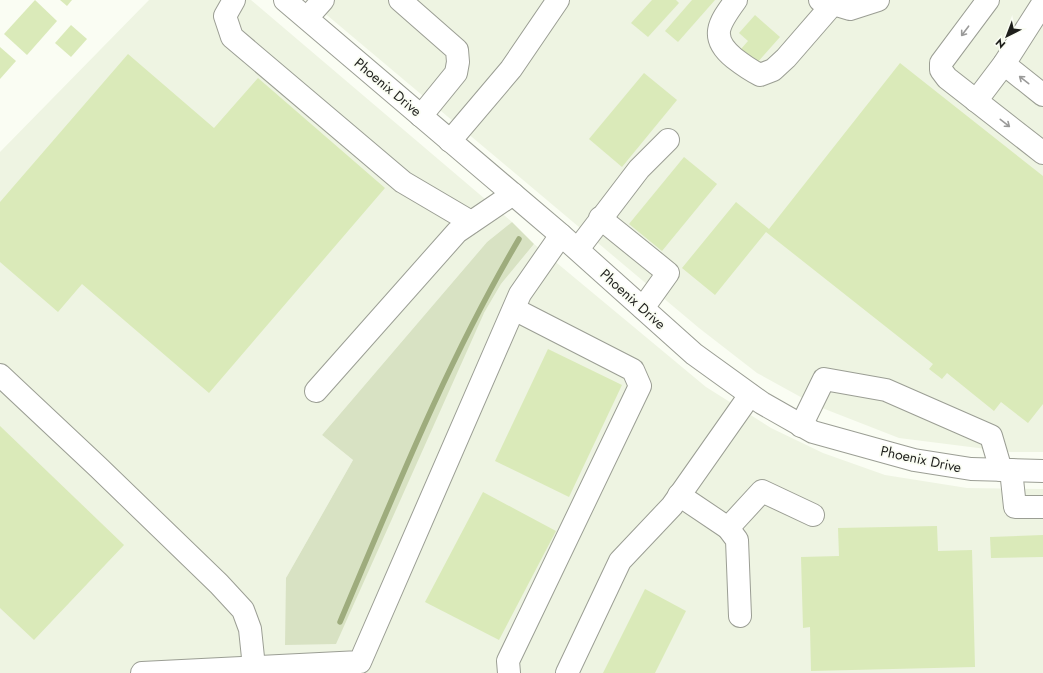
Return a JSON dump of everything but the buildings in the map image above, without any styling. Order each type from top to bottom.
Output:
[{"type":"street","points":[[234,0],[225,16],[232,37],[403,182],[471,222]]},
{"type":"street","name":"Phoenix Drive","points":[[285,0],[578,249],[694,354],[750,394],[801,426],[813,432],[914,460],[971,469],[1043,471]]},
{"type":"street","points":[[306,18],[323,0]]},
{"type":"street","points":[[400,0],[457,50],[458,62],[456,73],[421,116]]},
{"type":"street","points":[[450,141],[511,69],[558,0]]},
{"type":"street","points":[[736,0],[725,16],[719,28],[718,36],[723,49],[747,69],[760,75],[773,70],[786,58],[826,2],[850,9],[878,0]]},
{"type":"street","points":[[988,0],[941,63],[941,70],[947,78],[1043,153]]},
{"type":"street","points":[[976,101],[1004,64],[1043,3]]},
{"type":"street","points":[[1004,64],[1043,95]]},
{"type":"street","points":[[578,249],[600,218],[639,169],[668,140]]},
{"type":"street","points":[[316,391],[457,232],[513,194]]},
{"type":"street","points":[[600,218],[668,273],[643,308]]},
{"type":"street","points":[[142,673],[360,662],[520,294],[561,235]]},
{"type":"street","points":[[509,673],[508,661],[640,386],[633,370],[514,309]]},
{"type":"street","points":[[0,375],[125,493],[243,610],[250,629],[254,667]]},
{"type":"street","points":[[801,426],[824,379],[886,390],[991,436],[1006,470],[1015,507],[1043,508]]},
{"type":"street","points":[[568,673],[620,561],[672,506],[750,394]]},
{"type":"street","points":[[728,528],[762,491],[813,515]]},
{"type":"street","points":[[679,495],[728,528],[737,540],[740,616]]},
{"type":"shaded area","points":[[149,0],[251,0],[512,222],[487,242],[322,435],[353,460],[286,578],[484,313],[501,284],[534,244],[706,387],[771,428],[823,453],[885,475],[967,488],[1043,489],[1043,673],[0,673],[0,152]]},
{"type":"shaded area","points":[[309,0],[1043,0],[1043,452],[1010,452],[899,438],[817,406],[757,373],[699,328]]},
{"type":"green space","points":[[512,222],[534,244],[501,284],[484,313],[336,644],[285,645],[286,578],[353,460],[322,435],[487,242]]},
{"type":"waterway","points":[[340,622],[402,476],[445,380],[468,332],[519,239]]}]
